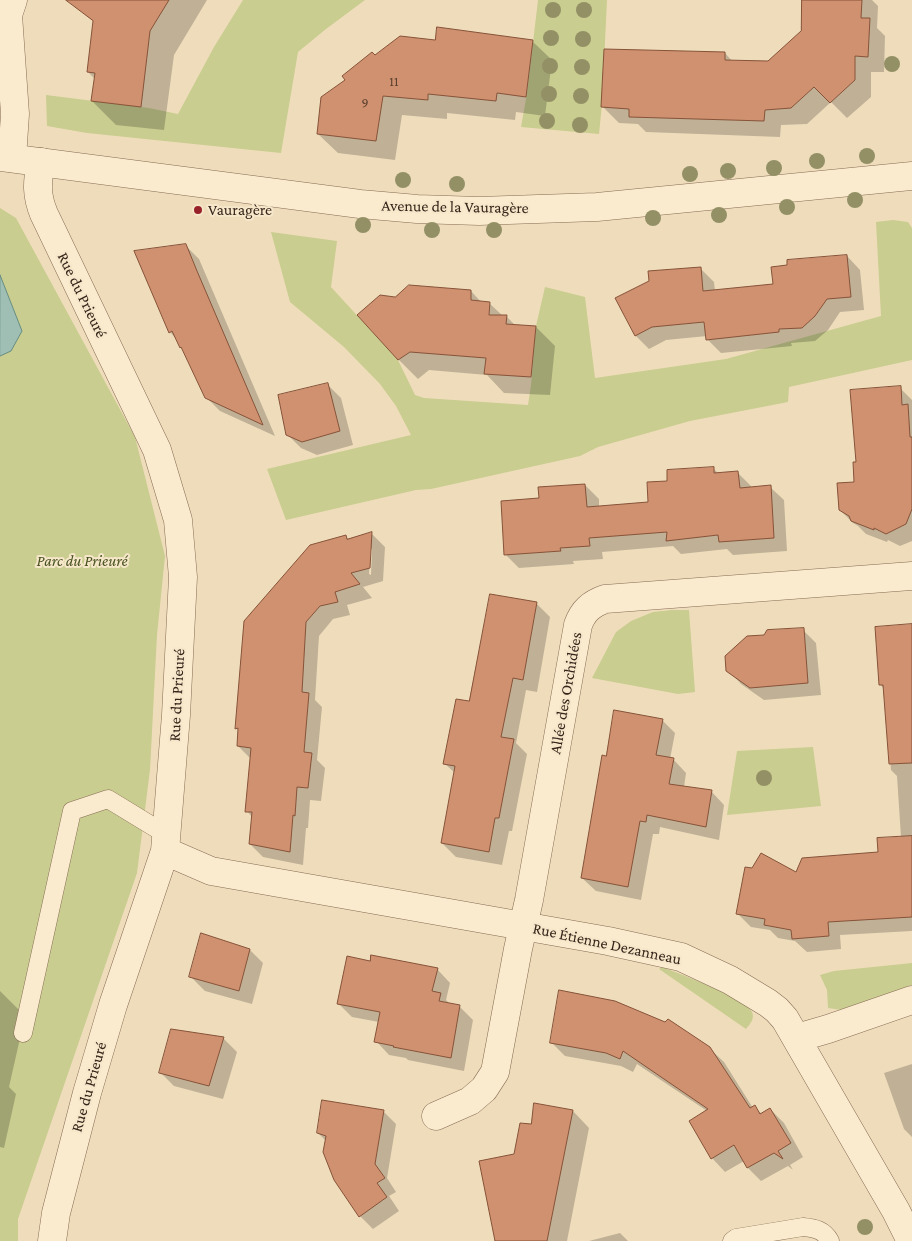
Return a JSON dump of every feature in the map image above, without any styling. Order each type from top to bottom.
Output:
[{"type":"street","points":[[6,158],[15,114],[8,15],[13,0]]},
{"type":"street","name":"Avenue de la Vauragère","points":[[6,158],[360,204],[417,209],[470,210],[597,207],[912,176]]},
{"type":"street","name":"Rue du Prieuré","points":[[41,162],[37,180],[38,198],[41,207],[157,450],[178,520],[183,577],[176,716],[166,843],[86,1093],[56,1214],[52,1241]]},
{"type":"street","name":"Allée des Orchidées","points":[[436,1116],[470,1101],[484,1089],[495,1072],[529,900],[578,625],[588,608],[596,602],[605,599],[912,576]]},
{"type":"street","name":"Rue Étienne Dezanneau","points":[[166,843],[211,871],[608,941],[681,957],[730,980],[768,1003],[785,1019],[896,1211],[911,1241]]},
{"type":"street","points":[[797,1038],[912,1000]]},
{"type":"lane","points":[[23,1033],[72,811],[108,799],[166,843]]},
{"type":"lane","points":[[732,1241],[736,1238],[803,1227],[822,1231],[830,1241]]},
{"type":"green space","points":[[243,0],[365,0],[298,52],[281,153],[87,133],[47,126],[46,95],[149,108],[178,114],[214,47]]},
{"type":"green space","points":[[538,0],[607,0],[599,134],[521,127]]},
{"type":"green space","name":"Parc du Prieuré","points":[[0,208],[16,218],[135,437],[165,556],[157,635],[150,770],[137,873],[18,1219],[18,1241],[0,1241]]},
{"type":"green space","points":[[893,220],[908,222],[912,228],[912,360],[789,387],[788,402],[690,421],[598,447],[580,456],[431,489],[416,490],[286,520],[267,469],[411,435],[396,406],[380,384],[344,347],[290,302],[271,232],[337,241],[331,287],[398,360],[415,395],[424,398],[528,405],[536,326],[545,287],[585,297],[595,378],[726,359],[881,316],[876,222]]},
{"type":"green space","points":[[689,610],[695,692],[678,694],[592,678],[616,632],[631,621],[653,612]]},
{"type":"green space","points":[[813,747],[821,806],[727,815],[737,751]]},
{"type":"green space","points":[[912,963],[912,985],[842,1010],[828,1008],[827,990],[820,975],[834,971]]},
{"type":"green space","points":[[662,967],[738,1000],[752,1012],[753,1017],[746,1029],[659,969]]},
{"type":"water","points":[[0,275],[22,331],[11,351],[0,356]]},
{"type":"building","points":[[66,0],[169,0],[150,31],[141,107],[91,101],[95,73],[87,72],[93,21]]},
{"type":"building","points":[[802,0],[862,0],[861,18],[870,18],[868,57],[855,56],[855,80],[830,103],[814,87],[791,108],[765,110],[764,121],[629,117],[629,109],[601,107],[604,49],[725,52],[725,60],[768,61],[801,31]]},
{"type":"building","points":[[437,27],[533,40],[526,97],[497,93],[496,101],[428,94],[428,100],[383,96],[376,141],[317,134],[321,97],[345,80],[342,76],[372,52],[375,55],[400,36],[435,40]]},
{"type":"building","points":[[186,244],[263,425],[205,398],[181,347],[172,331],[169,333],[134,251]]},
{"type":"building","points":[[847,255],[851,297],[827,299],[815,316],[802,328],[779,329],[779,332],[706,340],[704,322],[652,327],[635,336],[615,298],[649,281],[648,271],[701,267],[703,291],[773,284],[771,267],[787,265],[787,260]]},
{"type":"building","points":[[409,285],[471,290],[471,300],[490,302],[489,315],[507,315],[506,324],[536,326],[531,377],[484,374],[486,358],[410,352],[398,360],[357,315],[380,295],[395,297]]},
{"type":"building","points":[[328,383],[340,431],[302,442],[286,435],[278,395]]},
{"type":"building","points":[[901,386],[902,405],[908,404],[910,437],[912,437],[912,509],[906,524],[886,534],[851,521],[849,516],[839,510],[837,483],[854,482],[853,462],[856,462],[850,390]]},
{"type":"building","points":[[714,467],[714,473],[738,471],[740,488],[771,485],[774,538],[719,542],[718,535],[666,541],[667,532],[589,538],[590,546],[560,548],[561,551],[504,555],[501,501],[539,498],[538,487],[585,484],[587,507],[648,502],[647,482],[667,481],[667,470]]},
{"type":"building","points":[[372,532],[370,568],[351,573],[360,584],[335,592],[338,602],[320,606],[306,622],[302,692],[309,693],[304,752],[312,753],[308,788],[297,787],[290,852],[249,844],[252,812],[245,812],[251,748],[237,746],[238,728],[235,729],[244,621],[310,545],[346,535],[347,539]]},
{"type":"building","points":[[490,594],[537,602],[523,680],[513,678],[501,737],[514,739],[499,818],[495,818],[489,852],[441,843],[455,766],[443,764],[456,699],[469,701]]},
{"type":"building","points":[[912,624],[912,763],[889,764],[883,685],[879,685],[875,627]]},
{"type":"building","points":[[804,628],[808,683],[750,688],[726,671],[725,656],[747,636],[764,635],[767,630]]},
{"type":"building","points":[[614,710],[663,719],[656,755],[674,758],[669,784],[712,790],[706,827],[647,815],[646,822],[640,821],[628,887],[581,878],[602,755],[606,756]]},
{"type":"building","points":[[912,836],[912,917],[828,922],[829,936],[792,939],[791,930],[764,925],[765,919],[736,914],[745,867],[752,868],[761,853],[796,872],[802,858],[878,852],[877,838]]},
{"type":"building","points":[[201,933],[250,949],[239,991],[189,977]]},
{"type":"building","points":[[371,955],[438,968],[432,991],[441,993],[439,1001],[460,1005],[451,1058],[374,1042],[380,1012],[337,1004],[347,956],[370,961]]},
{"type":"building","points":[[559,990],[615,1001],[665,1022],[668,1019],[710,1047],[750,1108],[755,1105],[760,1114],[770,1108],[791,1143],[778,1151],[783,1159],[774,1153],[747,1168],[734,1145],[711,1159],[689,1121],[708,1109],[623,1051],[620,1059],[606,1053],[550,1043]]},
{"type":"building","points":[[171,1029],[224,1037],[209,1086],[159,1073]]},
{"type":"building","points":[[322,1100],[384,1110],[375,1164],[385,1178],[377,1183],[387,1197],[359,1217],[334,1180],[323,1152],[326,1136],[317,1133]]},
{"type":"building","points":[[534,1103],[573,1110],[547,1241],[495,1241],[479,1161],[514,1154],[520,1123],[531,1124]]},
{"type":"place","name":"Vauragère","points":[[198,210]]}]
